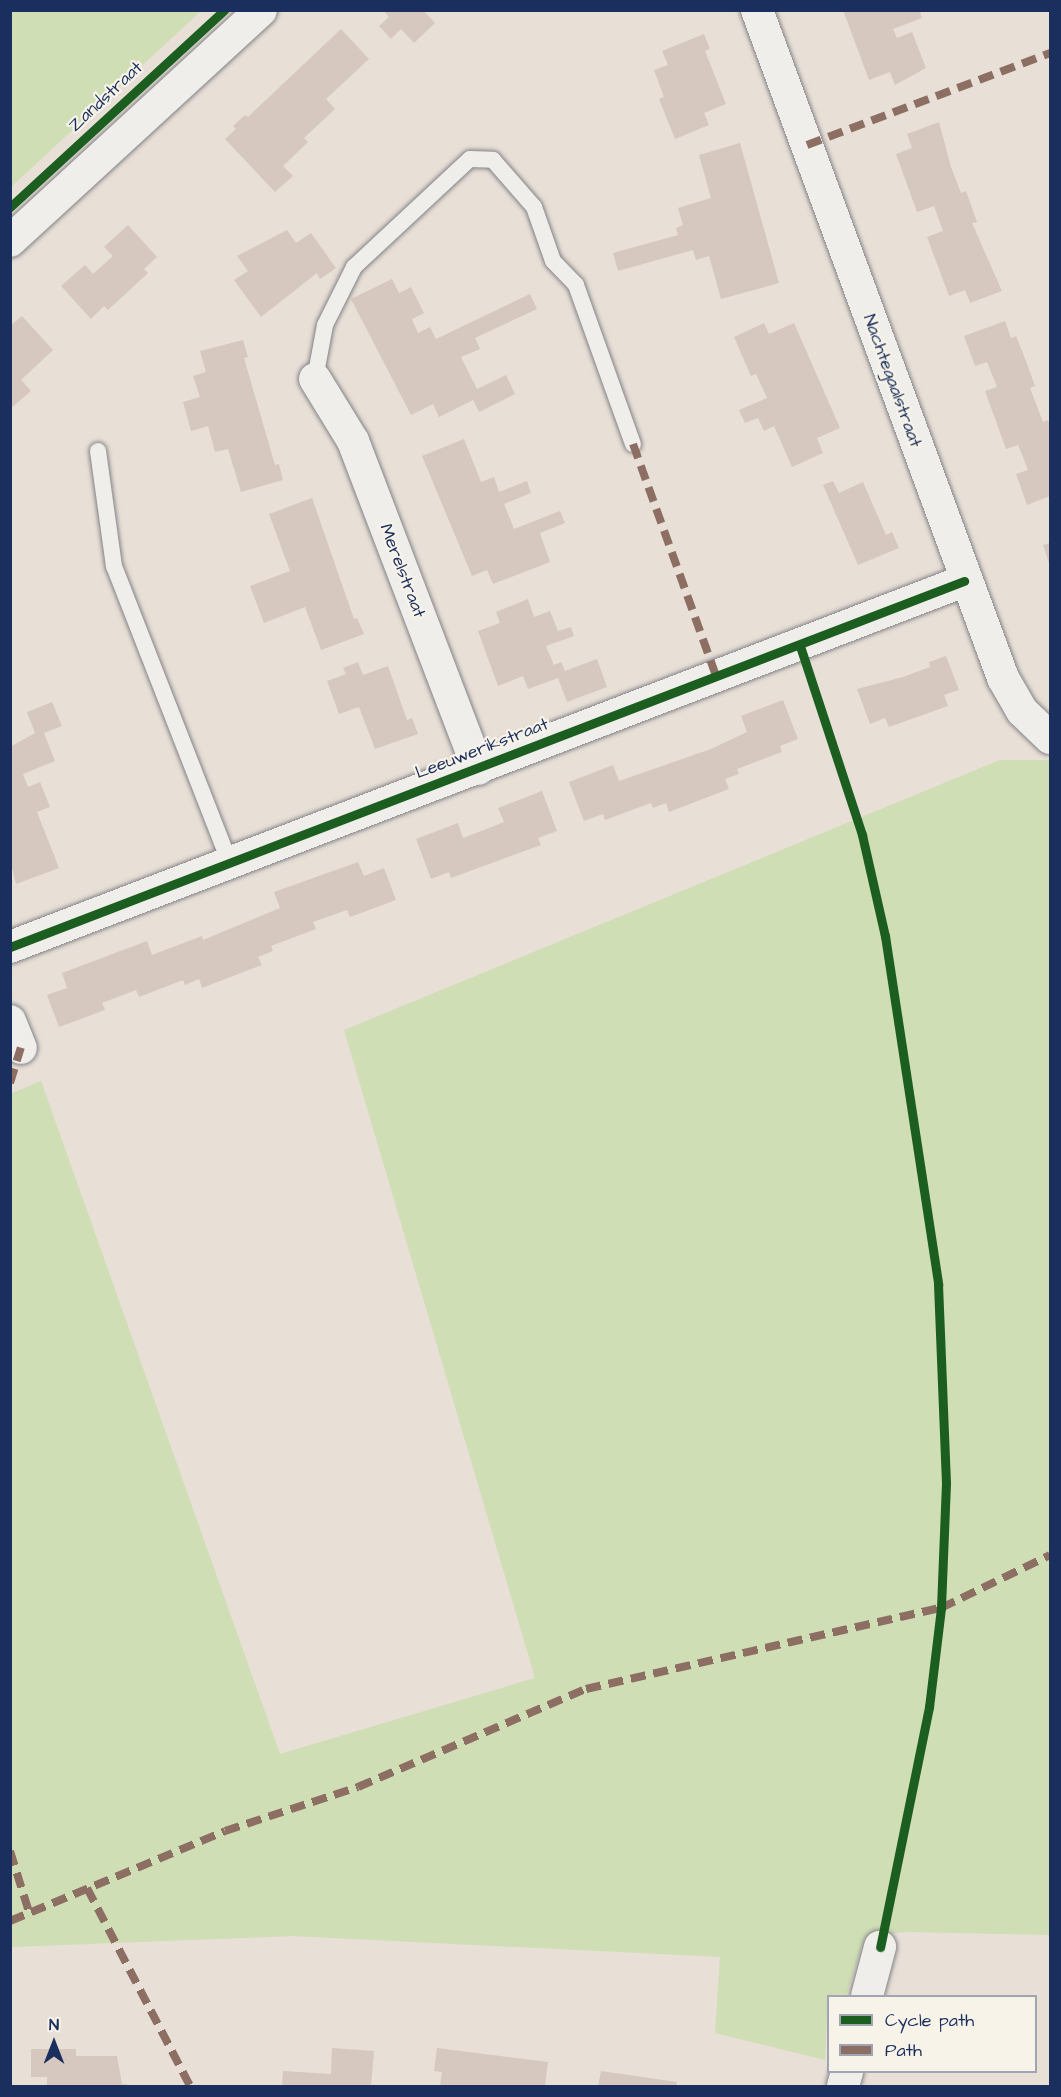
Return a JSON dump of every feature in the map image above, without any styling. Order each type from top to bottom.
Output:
[{"type":"street","points":[[10,242],[261,10]]},
{"type":"street","name":"Nachtegaalstraat","points":[[757,10],[964,581],[1003,678],[1022,711],[1050,738]]},
{"type":"street","name":"Merelstraat","points":[[315,379],[353,441],[478,769]]},
{"type":"street","name":"Leeuwerikstraat","points":[[10,947],[964,581]]},
{"type":"street","points":[[867,1995],[880,1947]]},
{"type":"lane","points":[[315,379],[325,325],[354,267],[470,159],[493,160],[534,207],[553,261],[576,285],[633,444]]},
{"type":"lane","points":[[98,451],[114,566],[230,863]]},
{"type":"green space","points":[[11,10],[201,10],[201,11],[11,187]]},
{"type":"green space","points":[[1000,760],[1050,760],[1050,1935],[904,1932],[865,1938],[846,1995],[827,1995],[825,2060],[715,2033],[720,1957],[292,1936],[11,1947],[10,1094],[41,1081],[280,1754],[535,1678],[344,1030]]},
{"type":"building","points":[[383,10],[423,10],[435,23],[414,43],[401,29],[391,39],[379,26],[389,17]]},
{"type":"building","points":[[843,10],[925,10],[920,13],[922,18],[893,29],[897,38],[912,32],[926,68],[895,85],[890,72],[869,80]]},
{"type":"building","points":[[341,29],[369,59],[326,99],[335,109],[304,138],[308,142],[283,166],[293,176],[275,192],[225,139],[236,129],[233,126],[245,115],[248,117]]},
{"type":"building","points":[[704,34],[710,49],[705,51],[726,104],[704,113],[709,125],[675,139],[659,99],[664,97],[654,70],[668,65],[662,51]]},
{"type":"building","points":[[939,122],[951,167],[961,193],[966,191],[977,222],[972,223],[1002,291],[970,303],[965,290],[949,296],[927,237],[943,231],[934,206],[917,212],[896,154],[912,148],[907,134]]},
{"type":"building","points":[[740,143],[779,283],[721,299],[709,256],[696,260],[693,250],[618,271],[613,253],[678,235],[676,228],[683,225],[678,208],[711,198],[699,155]]},
{"type":"building","points":[[128,225],[157,257],[144,269],[148,273],[108,310],[104,306],[91,319],[61,286],[85,265],[93,274],[113,256],[104,247]]},
{"type":"building","points":[[287,230],[296,243],[311,233],[336,268],[320,279],[317,273],[261,317],[234,280],[248,271],[237,256]]},
{"type":"building","points":[[392,279],[399,293],[411,287],[424,313],[412,319],[418,333],[430,327],[436,339],[530,294],[537,309],[475,338],[480,349],[461,357],[477,389],[506,375],[515,394],[479,412],[473,400],[439,417],[433,404],[411,415],[351,299]]},
{"type":"building","points":[[22,316],[53,350],[21,380],[31,391],[10,409],[10,326]]},
{"type":"building","points":[[1005,321],[1011,338],[1016,336],[1026,361],[1035,386],[1030,388],[1043,422],[1048,420],[1050,426],[1050,496],[1027,505],[1016,474],[1028,470],[1018,445],[1006,449],[985,391],[997,387],[987,362],[975,366],[964,336]]},
{"type":"building","points":[[764,323],[769,334],[794,323],[840,428],[817,438],[823,453],[792,467],[774,426],[764,431],[758,418],[745,423],[739,410],[767,398],[756,374],[751,376],[734,337]]},
{"type":"building","points":[[243,340],[248,357],[244,358],[275,465],[279,464],[283,480],[241,492],[228,449],[215,452],[208,426],[191,431],[183,402],[200,397],[193,376],[206,372],[200,351]]},
{"type":"building","points":[[464,439],[481,482],[494,477],[499,492],[527,481],[531,493],[504,504],[514,529],[560,511],[565,523],[540,533],[550,562],[493,584],[487,570],[472,576],[422,456]]},
{"type":"building","points":[[833,481],[839,493],[863,482],[886,535],[892,532],[899,548],[858,565],[823,485]]},
{"type":"building","points":[[312,498],[354,619],[357,618],[364,634],[321,650],[305,607],[264,623],[250,586],[290,571],[269,514]]},
{"type":"building","points":[[1050,543],[1050,566],[1043,545]]},
{"type":"building","points":[[528,599],[534,617],[550,611],[558,631],[571,627],[574,636],[546,646],[554,665],[561,662],[565,671],[597,659],[607,687],[567,702],[558,678],[528,689],[523,676],[498,686],[478,631],[500,623],[496,612]]},
{"type":"building","points":[[946,656],[959,690],[944,695],[948,706],[889,727],[885,718],[870,724],[857,689],[930,667],[929,662]]},
{"type":"building","points":[[358,662],[363,675],[388,666],[407,720],[412,718],[418,734],[375,749],[359,707],[339,714],[327,681],[346,674],[343,668]]},
{"type":"building","points":[[783,700],[798,739],[780,746],[782,752],[737,769],[739,774],[725,779],[729,789],[669,812],[666,803],[653,808],[651,803],[605,820],[603,814],[584,821],[569,782],[613,765],[619,781],[711,749],[747,732],[741,716]]},
{"type":"building","points":[[52,702],[62,726],[44,733],[55,761],[23,774],[28,787],[40,782],[50,807],[37,812],[59,868],[16,884],[10,860],[10,747],[35,733],[27,712]]},
{"type":"building","points":[[542,791],[557,831],[538,838],[541,845],[451,878],[449,872],[431,879],[416,839],[458,823],[463,838],[484,830],[504,822],[498,808]]},
{"type":"building","points":[[358,862],[364,876],[384,868],[396,900],[350,917],[347,910],[313,922],[316,929],[271,946],[273,951],[258,957],[262,965],[202,988],[199,979],[185,985],[183,980],[139,997],[136,990],[102,1003],[105,1010],[59,1027],[47,995],[67,988],[62,973],[147,941],[152,955],[202,936],[203,940],[280,908],[274,892]]},
{"type":"building","points":[[332,2048],[374,2051],[371,2086],[282,2086],[283,2071],[331,2074]]},
{"type":"building","points":[[437,2048],[548,2062],[545,2086],[440,2086],[442,2072],[434,2071]]},
{"type":"building","points":[[31,2049],[76,2049],[76,2056],[117,2056],[122,2084],[140,2086],[47,2086],[47,2077],[31,2077]]},
{"type":"building","points":[[601,2071],[677,2082],[676,2086],[598,2086]]},
{"type":"marked path","points":[[807,145],[1050,53]]},
{"type":"marked path","points":[[633,444],[717,678]]},
{"type":"marked path","points":[[10,1083],[21,1048]]},
{"type":"marked path","points":[[10,1921],[225,1831],[358,1787],[586,1689],[941,1608],[1050,1555]]},
{"type":"marked path","points":[[10,1851],[29,1912]]},
{"type":"marked path","points":[[87,1888],[190,2086]]},
{"type":"cycle path","name":"Zandstraat","points":[[10,207],[224,10]]},
{"type":"cycle path","points":[[10,947],[964,581]]},
{"type":"cycle path","points":[[800,646],[862,835],[885,936],[938,1284],[946,1483],[941,1608],[929,1707],[880,1947]]}]
